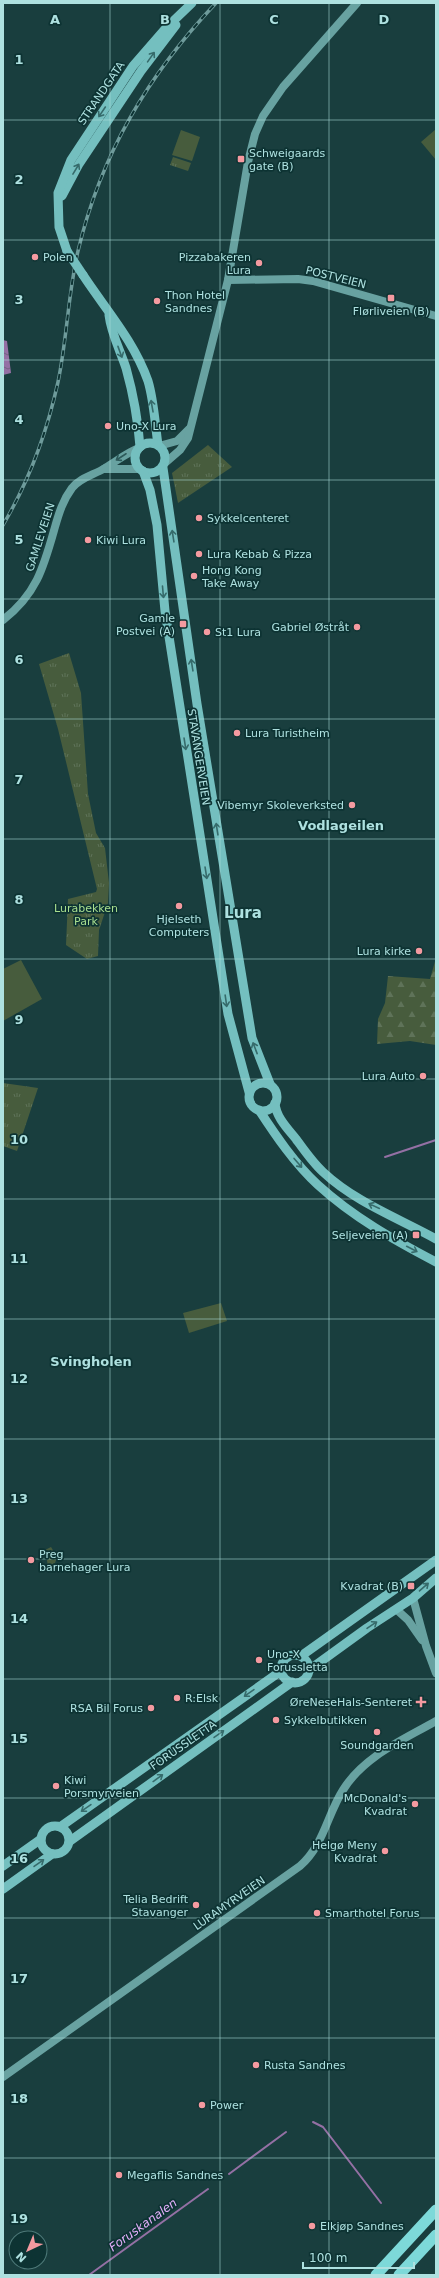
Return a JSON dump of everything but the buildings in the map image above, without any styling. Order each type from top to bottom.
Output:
[{"type":"highway","points":[[376,2275],[436,2210]]},
{"type":"highway","points":[[399,2275],[436,2234]]},
{"type":"main road","name":"STRANDGATA","points":[[67,251],[59,227],[58,194],[62,180],[79,146],[140,58],[166,28],[189,6]]},
{"type":"main road","name":"STAVANGERVEIEN","points":[[67,251],[109,315],[117,321],[138,358],[148,382],[158,445],[165,454],[164,466],[197,704],[250,1031],[270,1084]]},
{"type":"main road","name":"STAVANGERVEIEN","points":[[109,315],[110,325],[126,368],[136,416],[140,448],[135,457],[150,490],[157,525],[165,611],[228,1014],[249,1092]]},
{"type":"main road","points":[[140,448],[149,443],[158,445]]},
{"type":"main road","points":[[141,470],[156,473],[164,466]]},
{"type":"main road","points":[[436,1239],[363,1202],[322,1171],[281,1121],[276,1110],[276,1090],[270,1084],[258,1083],[249,1092],[250,1103],[258,1110],[293,1157],[318,1185],[380,1231],[436,1262]]},
{"type":"main road","points":[[258,1110],[270,1109],[275,1103]]},
{"type":"main road","name":"FORUSSLETTA","points":[[60,1827],[281,1671],[282,1664],[288,1657],[301,1656],[436,1560]]},
{"type":"main road","name":"FORUSSLETTA","points":[[70,1841],[292,1682],[305,1679],[309,1670],[368,1628],[397,1610],[436,1578]]},
{"type":"main road","points":[[301,1656],[307,1662],[309,1670]]},
{"type":"main road","points":[[281,1671],[286,1679],[292,1682]]},
{"type":"main road","points":[[3,1866],[41,1839],[48,1828],[60,1827],[67,1832],[70,1841],[64,1852],[52,1854],[3,1889]]},
{"type":"main road","points":[[41,1839],[44,1849],[52,1854]]},
{"type":"street","points":[[164,466],[180,450],[188,438],[189,429],[228,280],[248,162],[258,125],[283,87],[357,3]]},
{"type":"street","name":"POSTVEIEN","points":[[228,280],[298,279],[313,281],[436,316]]},
{"type":"street","points":[[158,445],[177,441],[189,429]]},
{"type":"street","name":"GAMLEVEIEN","points":[[3,620],[26,598],[39,577],[66,498],[73,487],[91,474],[104,469],[124,454],[140,448]]},
{"type":"street","name":"GAMLEVEIEN","points":[[104,469],[141,470]]},
{"type":"street","points":[[413,1598],[426,1646],[436,1672]]},
{"type":"street","points":[[397,1610],[408,1620],[426,1646]]},
{"type":"street","name":"LURAMYRVEIEN","points":[[3,2077],[300,1866],[319,1844],[336,1802],[348,1783],[361,1768],[379,1754],[436,1721]]},
{"type":"green space","points":[[436,129],[436,160],[421,142]]},
{"type":"green space","points":[[181,130],[200,137],[192,161],[172,155]]},
{"type":"green space","points":[[173,157],[191,163],[188,171],[170,165]]},
{"type":"green space","points":[[208,445],[232,467],[178,503],[172,473]]},
{"type":"green space","name":"Lurabekken Park","points":[[69,653],[81,693],[88,794],[96,833],[105,848],[109,883],[108,903],[99,930],[98,956],[87,959],[66,945],[68,899],[96,892],[97,889],[58,729],[39,664]]},
{"type":"green space","points":[[436,958],[436,1045],[410,1041],[377,1044],[378,1019],[385,1003],[388,976],[430,979]]},
{"type":"green space","points":[[21,960],[42,999],[3,1021],[3,969]]},
{"type":"green space","points":[[3,1083],[38,1088],[17,1151],[3,1146]]},
{"type":"green space","points":[[221,1303],[227,1321],[189,1333],[183,1313]]},
{"type":"green space","points":[[51,1547],[57,1557],[53,1569],[48,1566],[45,1550]]},
{"type":"water","points":[[3,340],[7,341],[11,373],[3,375]]},
{"type":"waterway","points":[[385,1157],[436,1140]]},
{"type":"waterway","name":"Foruskanalen","points":[[313,2122],[323,2127],[381,2203]]},
{"type":"waterway","name":"Foruskanalen","points":[[229,2174],[286,2132]]},
{"type":"waterway","name":"Foruskanalen","points":[[89,2275],[208,2189]]},
{"type":"railway","points":[[3,525],[29,474],[43,438],[54,401],[64,349],[72,284],[78,251],[88,215],[100,181],[130,118],[149,88],[169,58],[191,30],[216,3]]},
{"type":"place","name":"Schweigaards gate (B)","points":[[241,159]]},
{"type":"place","name":"Polen","points":[[35,257]]},
{"type":"place","name":"Pizzabakeren Lura","points":[[259,263]]},
{"type":"place","name":"Flørliveien (B)","points":[[391,298]]},
{"type":"place","name":"Thon Hotel Sandnes","points":[[157,301]]},
{"type":"place","name":"Uno-X Lura","points":[[108,426]]},
{"type":"place","name":"Sykkelcenteret","points":[[199,518]]},
{"type":"place","name":"Kiwi Lura","points":[[88,540]]},
{"type":"place","name":"Lura Kebab & Pizza","points":[[199,554]]},
{"type":"place","name":"Hong Kong Take Away","points":[[194,576]]},
{"type":"place","name":"Gamle Postvei (A)","points":[[183,624]]},
{"type":"place","name":"Gabriel Østråt","points":[[357,627]]},
{"type":"place","name":"St1 Lura","points":[[207,632]]},
{"type":"place","name":"Lura Turistheim","points":[[237,733]]},
{"type":"place","name":"Vibemyr Skoleverksted","points":[[352,805]]},
{"type":"place","name":"Hjelseth Computers","points":[[179,906]]},
{"type":"place","name":"Lura kirke","points":[[419,951]]},
{"type":"place","name":"Lura Auto","points":[[423,1076]]},
{"type":"place","name":"Seljeveien (A)","points":[[416,1235]]},
{"type":"place","name":"Preg barnehager Lura","points":[[31,1560]]},
{"type":"place","name":"Kvadrat (B)","points":[[411,1586]]},
{"type":"place","name":"Uno-X Forussletta","points":[[259,1660]]},
{"type":"place","name":"R:Elsk","points":[[177,1698]]},
{"type":"place","name":"ØreNeseHals-Senteret","points":[[421,1702]]},
{"type":"place","name":"RSA Bil Forus","points":[[151,1708]]},
{"type":"place","name":"Sykkelbutikken","points":[[276,1720]]},
{"type":"place","name":"Soundgarden","points":[[377,1732]]},
{"type":"place","name":"Kiwi Porsmyrveien","points":[[56,1786]]},
{"type":"place","name":"McDonald's Kvadrat","points":[[415,1804]]},
{"type":"place","name":"Helgø Meny Kvadrat","points":[[385,1851]]},
{"type":"place","name":"Telia Bedrift Stavanger","points":[[196,1905]]},
{"type":"place","name":"Smarthotel Forus","points":[[317,1913]]},
{"type":"place","name":"Rusta Sandnes","points":[[256,2065]]},
{"type":"place","name":"Power","points":[[202,2105]]},
{"type":"place","name":"Megaflis Sandnes","points":[[119,2175]]},
{"type":"place","name":"Elkjøp Sandnes","points":[[312,2226]]},
{"type":"district","name":"Vodlageilen","points":[[341,825]]},
{"type":"district","name":"Lura","points":[[243,913]]},
{"type":"district","name":"Svingholen","points":[[91,1361]]}]
